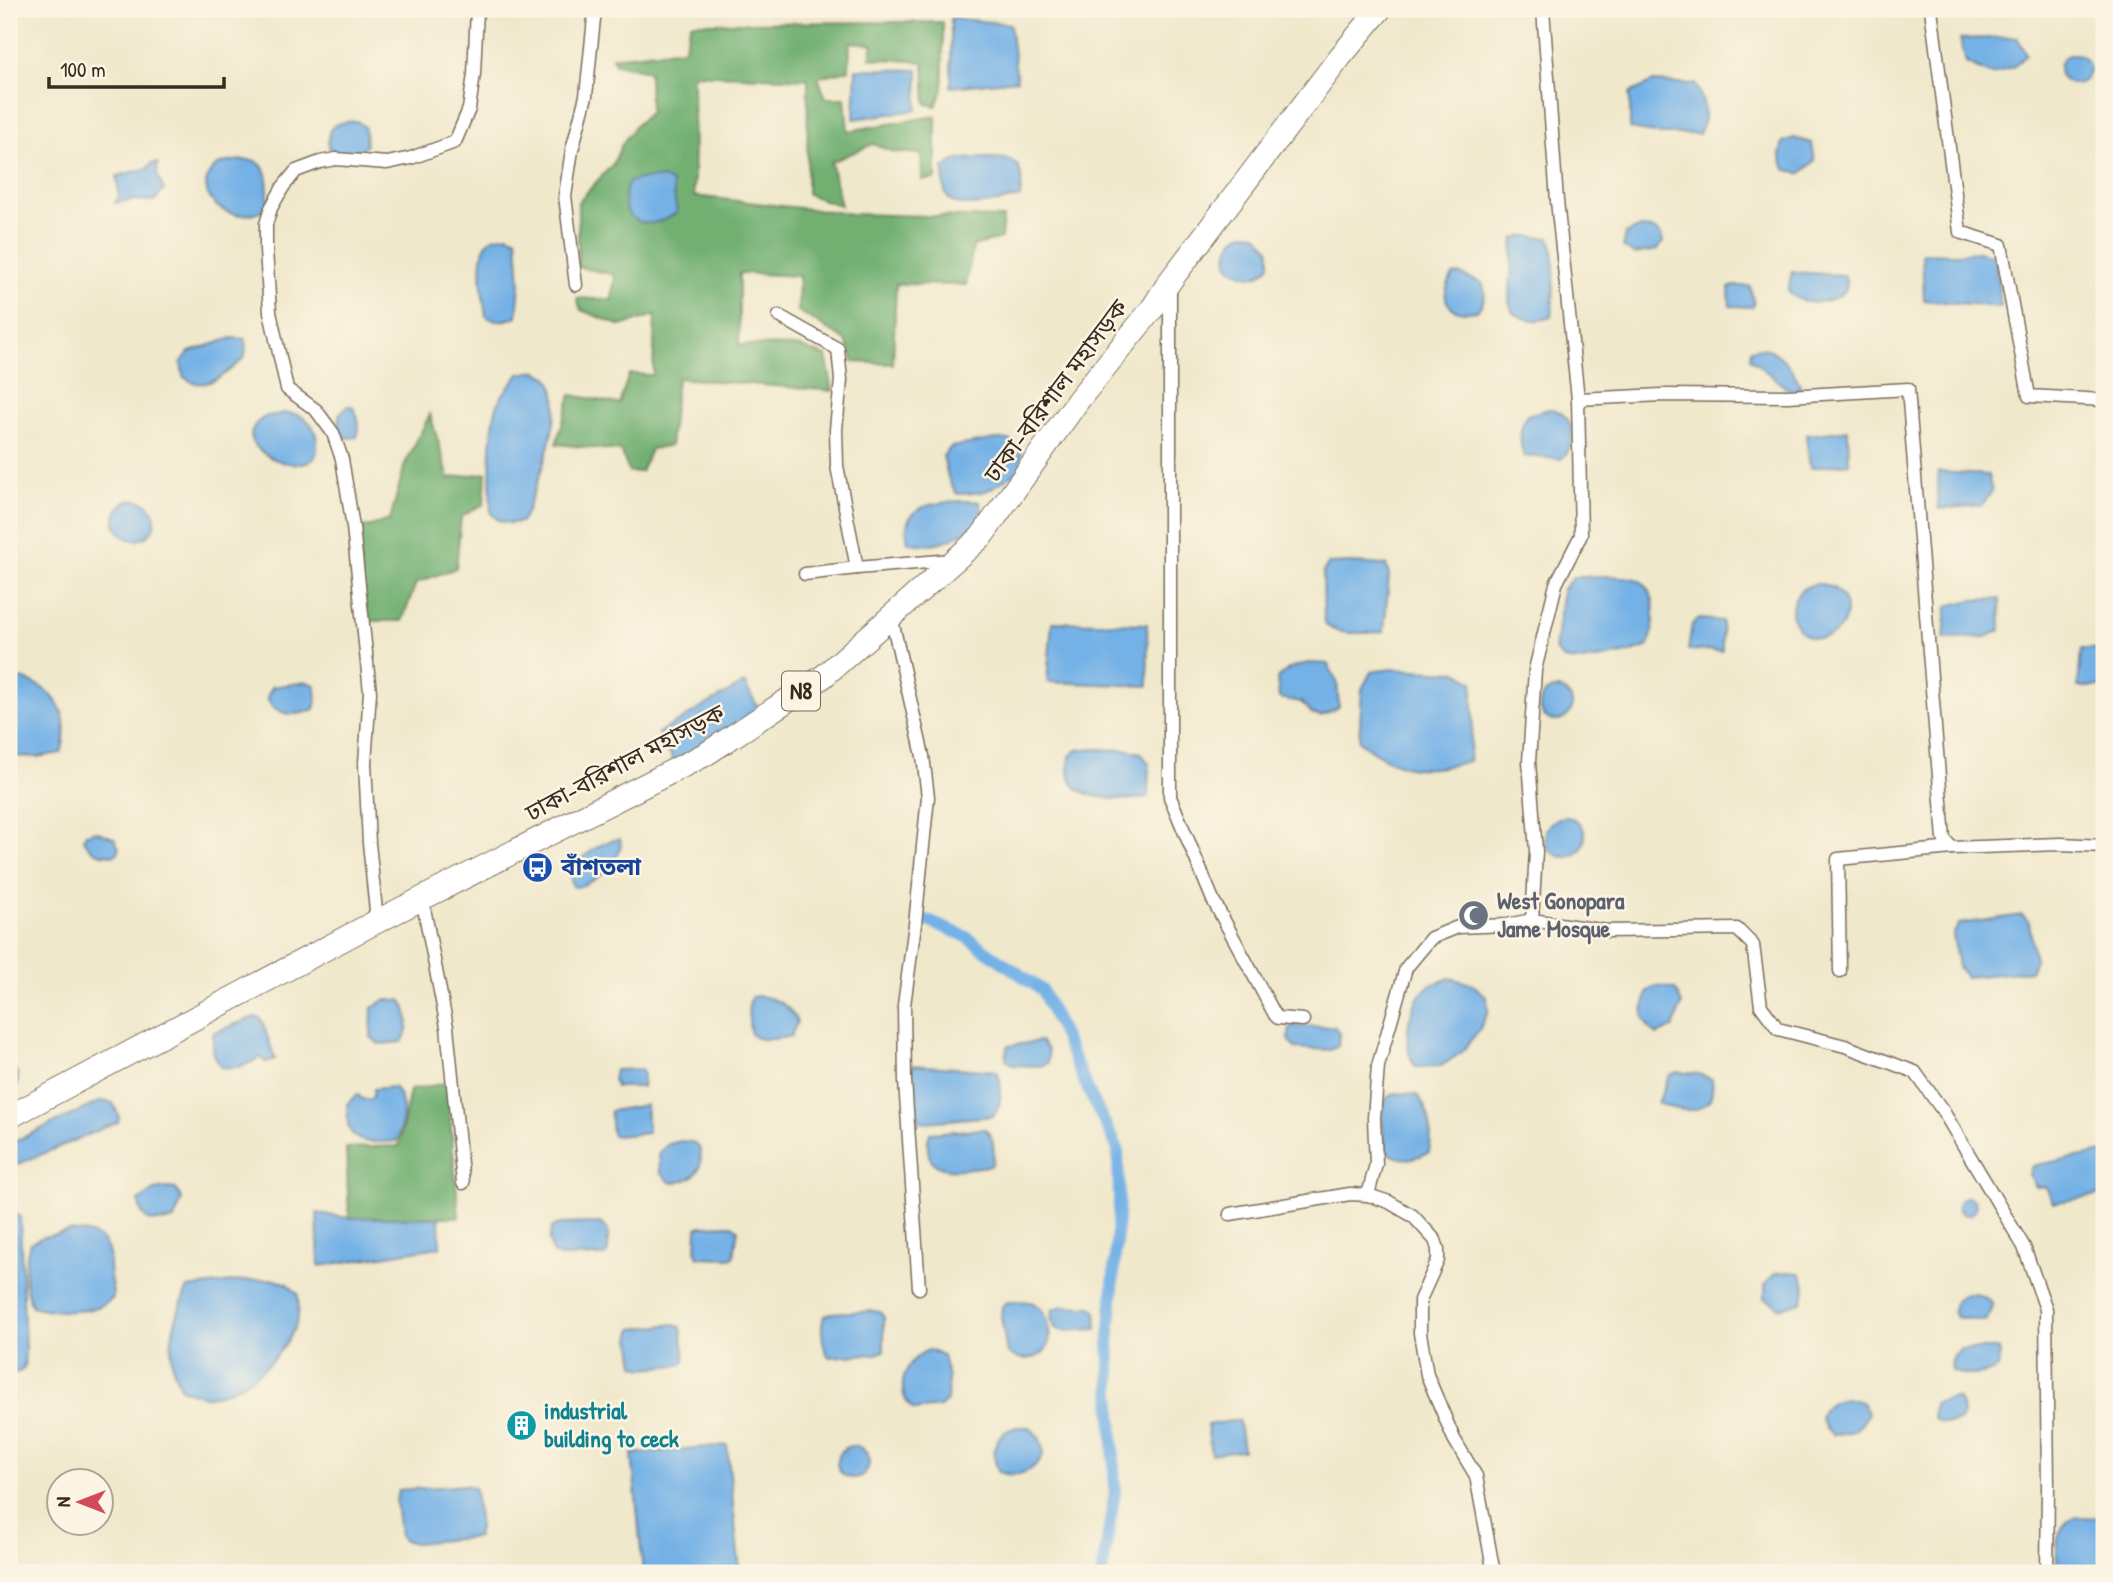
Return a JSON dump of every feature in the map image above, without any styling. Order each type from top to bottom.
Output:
[{"type":"highway","name":"ঢাকা-বরিশাল মহাসড়ক","points":[[9,1117],[370,925],[706,754],[824,676],[981,537],[1079,399],[1152,309],[1170,281],[1340,57],[1380,9]]},
{"type":"street","points":[[370,925],[376,911],[366,802],[365,763],[370,692],[353,527],[342,459],[333,432],[316,410],[287,388],[270,313],[266,224],[271,208],[296,171],[336,159],[387,163],[411,158],[455,142],[469,109],[474,74],[477,9]]},
{"type":"street","points":[[576,285],[565,196],[572,150],[586,96],[595,9]]},
{"type":"street","points":[[1532,920],[1536,851],[1529,762],[1535,670],[1556,584],[1581,536],[1578,399],[1557,201],[1543,9]]},
{"type":"street","points":[[1931,9],[1960,232],[2001,245],[2029,396],[2104,400]]},
{"type":"street","points":[[1170,281],[1170,797],[1213,900],[1275,1015],[1303,1020]]},
{"type":"street","points":[[779,316],[838,349],[841,380],[836,429],[837,466],[857,568]]},
{"type":"street","points":[[1578,399],[1662,395],[1788,396],[1908,389],[1942,828],[1944,839],[1952,848]]},
{"type":"street","points":[[804,574],[955,560],[958,556]]},
{"type":"street","points":[[891,616],[923,756],[928,797],[904,1004],[905,1081],[919,1288]]},
{"type":"street","points":[[1840,971],[1838,859],[1952,848],[2061,844],[2104,846]]},
{"type":"street","points":[[422,898],[447,1027],[463,1183]]},
{"type":"street","points":[[1368,1195],[1376,1164],[1374,1118],[1378,1066],[1406,968],[1431,938],[1458,927],[1507,925],[1532,920],[1607,931],[1737,929],[1753,945],[1761,1006],[1778,1029],[1845,1046],[1915,1072],[1943,1111],[2024,1247],[2046,1309],[2047,1573]]},
{"type":"street","points":[[1230,1214],[1350,1194],[1368,1195],[1389,1202],[1413,1216],[1435,1240],[1438,1260],[1420,1300],[1420,1333],[1426,1375],[1454,1438],[1476,1476],[1494,1573]]},
{"type":"green space","points":[[943,22],[943,89],[936,106],[926,104],[924,62],[870,58],[873,44],[850,42],[849,70],[818,77],[826,98],[845,98],[848,131],[936,116],[936,179],[922,180],[921,154],[894,152],[873,144],[831,162],[841,206],[807,194],[808,79],[693,74],[694,196],[853,214],[1003,218],[1001,238],[973,246],[966,285],[896,284],[893,364],[854,362],[846,341],[798,311],[799,276],[739,273],[739,345],[797,346],[826,356],[833,391],[677,378],[670,446],[651,449],[641,472],[629,472],[621,451],[556,444],[571,395],[619,404],[629,374],[653,375],[655,315],[621,326],[581,310],[577,298],[612,300],[615,275],[578,267],[578,202],[613,164],[622,144],[650,112],[649,71],[615,64],[612,57],[684,49],[691,23]]},
{"type":"green space","points":[[430,414],[449,478],[486,473],[484,504],[461,517],[456,568],[416,583],[402,621],[366,621],[357,530],[390,520],[405,464]]},
{"type":"green space","points":[[447,1083],[459,1217],[349,1218],[346,1148],[399,1146],[410,1090]]},
{"type":"water","points":[[951,18],[1010,24],[1017,80],[951,87]]},
{"type":"water","points":[[2017,37],[2026,54],[2015,66],[1991,75],[1966,63],[1960,39]]},
{"type":"water","points":[[2074,54],[2080,55],[2088,63],[2088,75],[2080,83],[2074,84],[2068,83],[2060,75],[2059,69],[2060,63],[2068,55]]},
{"type":"water","points":[[856,69],[918,70],[917,110],[854,119]]},
{"type":"water","points":[[1653,82],[1695,84],[1704,109],[1704,121],[1699,134],[1661,134],[1630,129],[1630,93]]},
{"type":"water","points":[[357,121],[365,128],[366,146],[348,154],[329,148],[329,134],[334,126]]},
{"type":"water","points":[[1794,138],[1812,143],[1815,161],[1800,174],[1785,169],[1780,155],[1783,142]]},
{"type":"water","points":[[999,158],[1014,162],[1021,174],[1020,197],[973,205],[950,200],[945,189],[944,168],[955,160]]},
{"type":"water","points":[[253,160],[259,163],[266,174],[268,208],[250,214],[235,214],[222,210],[207,192],[206,182],[210,172],[220,164]]},
{"type":"water","points":[[152,163],[158,163],[157,174],[164,190],[154,201],[132,200],[115,203],[119,196],[117,176],[148,168]]},
{"type":"water","points":[[663,178],[672,183],[677,212],[656,222],[636,220],[625,206],[629,182]]},
{"type":"water","points":[[1639,228],[1654,229],[1661,235],[1663,242],[1658,250],[1634,254],[1623,247],[1625,234]]},
{"type":"water","points":[[1243,233],[1257,234],[1270,250],[1270,265],[1256,276],[1242,274],[1230,268],[1228,263],[1231,243]]},
{"type":"water","points":[[507,235],[517,239],[520,284],[517,316],[497,320],[486,316],[482,287],[483,253],[491,239]]},
{"type":"water","points":[[1525,236],[1550,238],[1552,245],[1553,299],[1551,317],[1546,319],[1532,320],[1513,313],[1509,301],[1514,239]]},
{"type":"water","points":[[9,238],[16,255],[14,274],[9,275]]},
{"type":"water","points":[[1979,252],[1995,256],[2001,307],[1924,300],[1922,253]]},
{"type":"water","points":[[1792,272],[1843,275],[1847,283],[1845,291],[1824,301],[1801,300],[1788,290]]},
{"type":"water","points":[[1459,274],[1482,283],[1484,298],[1477,311],[1459,311],[1448,304],[1448,284],[1453,275]]},
{"type":"water","points":[[1750,286],[1754,305],[1752,307],[1730,306],[1729,288]]},
{"type":"water","points":[[232,338],[246,339],[245,357],[231,369],[208,383],[191,382],[183,376],[181,363],[189,352]]},
{"type":"water","points":[[1751,349],[1768,349],[1779,356],[1792,370],[1801,387],[1793,391],[1786,388],[1750,358]]},
{"type":"water","points":[[536,371],[549,378],[555,393],[556,406],[551,437],[526,513],[521,522],[504,522],[491,513],[494,417],[501,397],[519,374]]},
{"type":"water","points":[[352,406],[357,417],[357,437],[346,438],[340,430],[339,414]]},
{"type":"water","points":[[1549,409],[1558,411],[1569,422],[1572,438],[1567,453],[1561,459],[1524,456],[1521,435],[1527,415]]},
{"type":"water","points":[[284,413],[298,415],[313,427],[317,449],[311,461],[288,463],[275,459],[255,446],[251,437],[253,427],[265,417]]},
{"type":"water","points":[[1848,430],[1849,463],[1810,468],[1806,435]]},
{"type":"water","points":[[996,439],[1010,440],[1022,451],[1021,469],[986,491],[957,494],[949,481],[943,456],[951,447]]},
{"type":"water","points":[[1938,472],[1988,475],[1992,491],[1982,505],[1939,509]]},
{"type":"water","points":[[135,500],[149,506],[155,520],[149,534],[135,540],[121,534],[115,520],[121,506]]},
{"type":"water","points":[[980,502],[983,516],[967,530],[938,543],[908,542],[909,519],[915,512],[934,504]]},
{"type":"water","points":[[1328,564],[1386,565],[1389,575],[1384,632],[1336,631],[1324,623],[1323,572]]},
{"type":"water","points":[[1604,576],[1638,580],[1650,592],[1654,621],[1647,647],[1591,660],[1562,658],[1555,649],[1563,589],[1573,577]]},
{"type":"water","points":[[1819,584],[1838,592],[1846,611],[1838,630],[1819,638],[1800,630],[1792,611],[1800,592]]},
{"type":"water","points":[[2000,599],[2001,630],[1986,637],[1944,639],[1947,606],[1972,600]]},
{"type":"water","points":[[1700,619],[1722,621],[1722,651],[1688,650],[1692,624]]},
{"type":"water","points":[[1052,622],[1147,624],[1148,686],[1047,682]]},
{"type":"water","points":[[2081,649],[2104,649],[2104,687],[2078,687]]},
{"type":"water","points":[[1308,663],[1328,664],[1337,682],[1339,707],[1321,716],[1311,713],[1301,702],[1279,698],[1277,678],[1290,668]]},
{"type":"water","points":[[1389,669],[1458,672],[1473,682],[1469,761],[1438,768],[1411,768],[1386,759],[1359,741],[1362,689],[1371,672]]},
{"type":"water","points":[[9,677],[37,685],[56,701],[64,724],[61,753],[37,757],[9,756]]},
{"type":"water","points":[[307,682],[315,685],[317,697],[314,709],[287,714],[270,704],[267,697],[272,687]]},
{"type":"water","points":[[744,683],[761,713],[675,763],[658,733]]},
{"type":"water","points":[[1556,689],[1568,693],[1572,705],[1568,717],[1556,721],[1544,717],[1540,705],[1544,693]]},
{"type":"water","points":[[1077,750],[1141,753],[1149,764],[1148,796],[1131,799],[1108,798],[1078,789],[1070,778],[1070,756]]},
{"type":"water","points":[[1565,817],[1579,823],[1585,837],[1579,851],[1565,857],[1551,851],[1545,837],[1551,823]]},
{"type":"water","points":[[95,831],[114,838],[119,848],[117,854],[106,855],[90,848],[83,839],[86,834]]},
{"type":"water","points":[[620,839],[618,854],[606,870],[590,882],[575,887],[572,885],[570,872],[580,861],[599,846]]},
{"type":"water","points":[[2022,915],[2029,922],[2035,960],[2030,971],[1966,977],[1958,967],[1953,935],[1959,924]]},
{"type":"water","points":[[1450,978],[1472,984],[1487,997],[1488,1012],[1479,1030],[1462,1052],[1441,1066],[1416,1067],[1408,1048],[1411,1013],[1429,986]]},
{"type":"water","points":[[1656,986],[1675,989],[1682,1004],[1673,1028],[1656,1035],[1644,1020],[1643,1011],[1647,992]]},
{"type":"water","points":[[752,997],[777,1001],[791,1011],[797,1022],[791,1036],[765,1039],[752,1035],[748,1010]]},
{"type":"water","points":[[385,1000],[401,1000],[406,1010],[408,1026],[402,1042],[379,1044],[371,1037],[372,1008]]},
{"type":"water","points":[[254,1017],[260,1018],[263,1023],[275,1059],[265,1062],[261,1057],[241,1066],[220,1067],[213,1051],[213,1033]]},
{"type":"water","points":[[1293,1026],[1335,1027],[1339,1033],[1338,1046],[1330,1050],[1295,1048],[1288,1040]]},
{"type":"water","points":[[1040,1041],[1048,1050],[1048,1063],[1040,1066],[1013,1065],[1006,1059],[1007,1046]]},
{"type":"water","points":[[9,1063],[18,1074],[17,1086],[9,1094]]},
{"type":"water","points":[[913,1065],[997,1071],[1001,1094],[999,1106],[993,1116],[925,1122],[912,1120],[909,1067]]},
{"type":"water","points":[[640,1069],[643,1073],[642,1087],[616,1087],[613,1080],[615,1070]]},
{"type":"water","points":[[1677,1072],[1699,1074],[1712,1079],[1712,1091],[1704,1106],[1687,1110],[1658,1103],[1669,1076]]},
{"type":"water","points":[[394,1087],[403,1106],[397,1141],[363,1141],[352,1134],[347,1104],[357,1094],[362,1099],[372,1099],[374,1089]]},
{"type":"water","points":[[1398,1093],[1417,1095],[1430,1122],[1429,1152],[1418,1157],[1403,1159],[1386,1152],[1384,1102]]},
{"type":"water","points":[[101,1101],[113,1103],[119,1117],[118,1122],[9,1168],[9,1144]]},
{"type":"water","points":[[646,1105],[648,1133],[616,1136],[612,1134],[610,1111]]},
{"type":"water","points":[[985,1129],[993,1144],[993,1162],[990,1166],[946,1169],[939,1167],[929,1155],[930,1133]]},
{"type":"water","points":[[692,1142],[699,1147],[701,1162],[692,1177],[671,1183],[660,1172],[659,1152],[669,1144]]},
{"type":"water","points":[[2104,1152],[2104,1194],[2053,1203],[2046,1187],[2036,1187],[2029,1174],[2031,1167],[2036,1165]]},
{"type":"water","points":[[176,1189],[182,1199],[174,1220],[150,1221],[143,1215],[139,1201],[154,1190]]},
{"type":"water","points":[[1967,1197],[1973,1200],[1976,1206],[1973,1212],[1967,1215],[1961,1212],[1958,1206],[1961,1200]]},
{"type":"water","points":[[9,1213],[20,1216],[25,1351],[24,1368],[19,1372],[9,1373]]},
{"type":"water","points":[[317,1213],[349,1218],[439,1218],[440,1247],[319,1266]]},
{"type":"water","points":[[600,1223],[608,1230],[608,1252],[604,1256],[560,1257],[552,1253],[549,1239],[552,1227],[560,1224]]},
{"type":"water","points":[[732,1225],[738,1229],[734,1257],[698,1257],[697,1228]]},
{"type":"water","points":[[70,1231],[89,1233],[104,1242],[109,1255],[113,1298],[105,1304],[85,1310],[64,1311],[33,1307],[27,1292],[25,1275],[30,1243]]},
{"type":"water","points":[[1775,1273],[1800,1273],[1805,1291],[1801,1302],[1781,1308],[1765,1298],[1765,1285]]},
{"type":"water","points":[[271,1279],[286,1283],[298,1294],[298,1316],[294,1329],[276,1356],[250,1379],[221,1394],[204,1396],[181,1388],[175,1376],[171,1351],[178,1312],[188,1288]]},
{"type":"water","points":[[1975,1293],[1988,1299],[1993,1305],[1985,1321],[1956,1317],[1953,1311],[1955,1301],[1965,1294]]},
{"type":"water","points":[[1016,1301],[1037,1305],[1046,1320],[1049,1342],[1037,1357],[1025,1359],[1007,1353],[1002,1307],[1005,1303]]},
{"type":"water","points":[[1063,1306],[1092,1307],[1096,1312],[1097,1329],[1063,1331],[1055,1328],[1051,1318],[1053,1309]]},
{"type":"water","points":[[880,1312],[884,1317],[884,1351],[876,1354],[829,1357],[822,1337],[824,1316],[831,1313]]},
{"type":"water","points":[[675,1324],[681,1327],[685,1361],[680,1365],[643,1368],[635,1365],[632,1329]]},
{"type":"water","points":[[1961,1349],[1998,1349],[1998,1368],[1976,1375],[1952,1371],[1953,1358]]},
{"type":"water","points":[[929,1350],[943,1355],[948,1379],[947,1401],[940,1407],[914,1410],[907,1403],[904,1394],[904,1376],[913,1360]]},
{"type":"water","points":[[1845,1398],[1862,1402],[1868,1413],[1855,1430],[1834,1435],[1826,1429],[1820,1417],[1829,1403]]},
{"type":"water","points":[[1959,1399],[1963,1412],[1961,1420],[1947,1424],[1933,1418],[1934,1403]]},
{"type":"water","points":[[1237,1420],[1243,1450],[1211,1454],[1207,1425]]},
{"type":"water","points":[[1017,1427],[1030,1427],[1040,1439],[1044,1453],[1036,1465],[1026,1472],[1013,1475],[999,1472],[994,1457],[996,1444],[1003,1434]]},
{"type":"water","points":[[727,1445],[740,1573],[643,1573],[632,1454]]},
{"type":"water","points":[[853,1446],[865,1450],[869,1462],[865,1474],[853,1478],[841,1474],[837,1462],[841,1450]]},
{"type":"water","points":[[466,1485],[475,1489],[479,1528],[477,1537],[415,1543],[403,1540],[400,1536],[396,1501],[398,1490]]},
{"type":"water","points":[[2076,1517],[2104,1518],[2104,1573],[2059,1573],[2057,1549],[2060,1533],[2069,1521]]},
{"type":"waterway","points":[[923,919],[965,936],[1042,990],[1118,1149],[1119,1201],[1109,1342],[1115,1491],[1102,1573]]},
{"type":"place","name":"বাঁশতলা","points":[[538,867]]},
{"type":"place","name":"West Gonopara Jame Mosque","points":[[1474,915]]},
{"type":"place","name":"industrial building to ceck","points":[[521,1425]]}]
